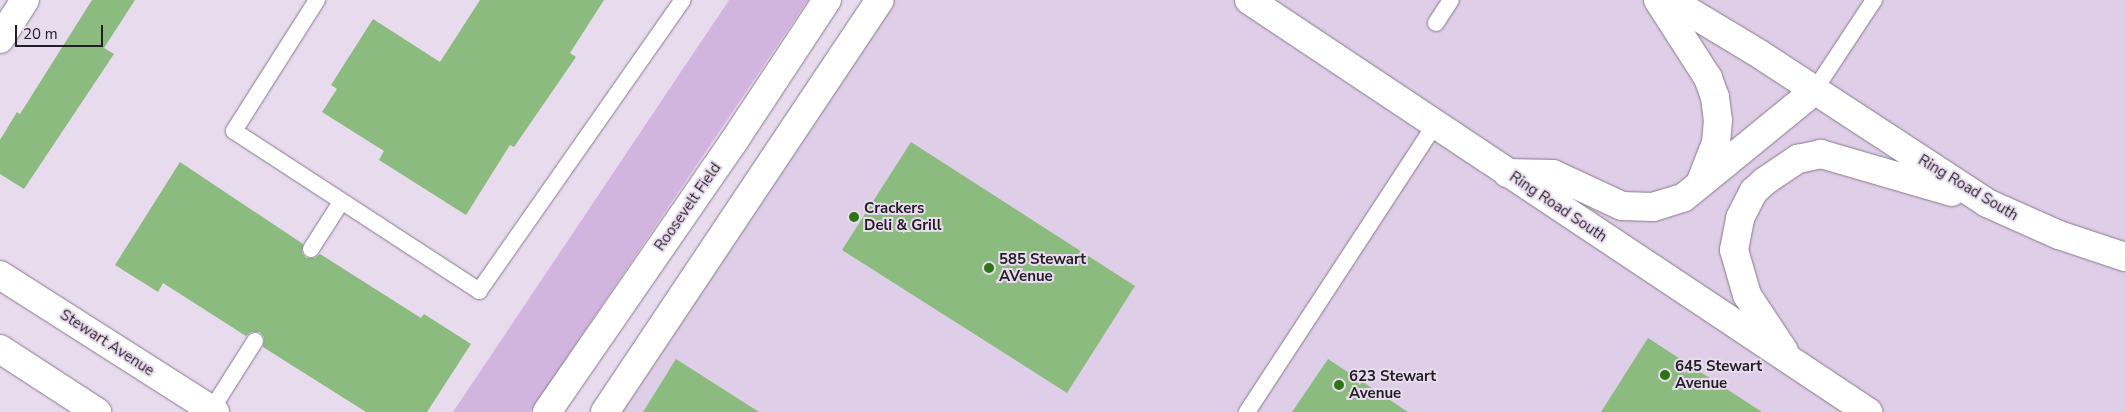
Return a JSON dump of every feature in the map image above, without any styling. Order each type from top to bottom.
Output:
[{"type":"street","points":[[0,40],[25,0]]},
{"type":"street","name":"Roosevelt Field","points":[[547,412],[734,142],[827,0]]},
{"type":"street","points":[[605,412],[880,0]]},
{"type":"street","name":"Ring Road South","points":[[1249,0],[1506,173],[1868,412]]},
{"type":"street","points":[[1658,0],[1696,58],[1715,97],[1718,120],[1716,143],[1700,185]]},
{"type":"street","name":"Ring Road South","points":[[1670,0],[1986,203],[2040,228],[2125,257]]},
{"type":"street","points":[[1506,173],[1553,174],[1622,206],[1654,207],[1683,198],[1814,91]]},
{"type":"street","points":[[1791,362],[1747,295],[1734,250],[1740,218],[1748,202],[1754,191],[1776,171],[1809,156],[1834,156],[1986,203]]},
{"type":"street","name":"Stewart Avenue","points":[[0,275],[212,411]]},
{"type":"street","points":[[0,349],[97,412]]},
{"type":"lane","points":[[317,0],[234,131],[479,291],[683,0]]},
{"type":"lane","points":[[1436,23],[1451,0]]},
{"type":"lane","points":[[1814,91],[1874,0]]},
{"type":"lane","points":[[1247,412],[1435,125]]},
{"type":"lane","points":[[312,249],[340,202]]},
{"type":"lane","points":[[212,411],[254,341]]},
{"type":"shaded area","points":[[729,0],[808,0],[530,412],[453,412]]},
{"type":"shaded area","points":[[887,0],[2125,0],[2125,412],[609,412]]},
{"type":"building","points":[[92,0],[135,0],[104,48],[114,54],[24,189],[0,174],[0,140],[17,112],[20,114]]},
{"type":"building","points":[[480,0],[604,0],[570,53],[576,57],[514,147],[510,145],[466,215],[379,160],[384,151],[322,112],[337,89],[331,85],[373,19],[440,62]]},
{"type":"building","name":"585 Stewart AVenue","points":[[911,142],[1135,286],[1067,393],[842,250]]},
{"type":"building","points":[[180,162],[303,244],[302,253],[306,258],[315,258],[320,254],[421,318],[424,314],[471,344],[427,412],[366,412],[263,347],[264,337],[260,332],[251,332],[246,336],[163,283],[158,292],[115,265]]},
{"type":"building","name":"645 Stewart Avenue","points":[[1648,338],[1762,412],[1601,412]]},
{"type":"building","points":[[676,359],[759,412],[643,412]]},
{"type":"building","name":"623 Stewart Avenue","points":[[1328,359],[1408,412],[1292,412]]},
{"type":"place","name":"Crackers Deli & Grill","points":[[854,217]]},
{"type":"place","name":"585 Stewart AVenue","points":[[989,268]]},
{"type":"place","name":"645 Stewart Avenue","points":[[1665,375]]},
{"type":"place","name":"623 Stewart Avenue","points":[[1339,385]]}]
